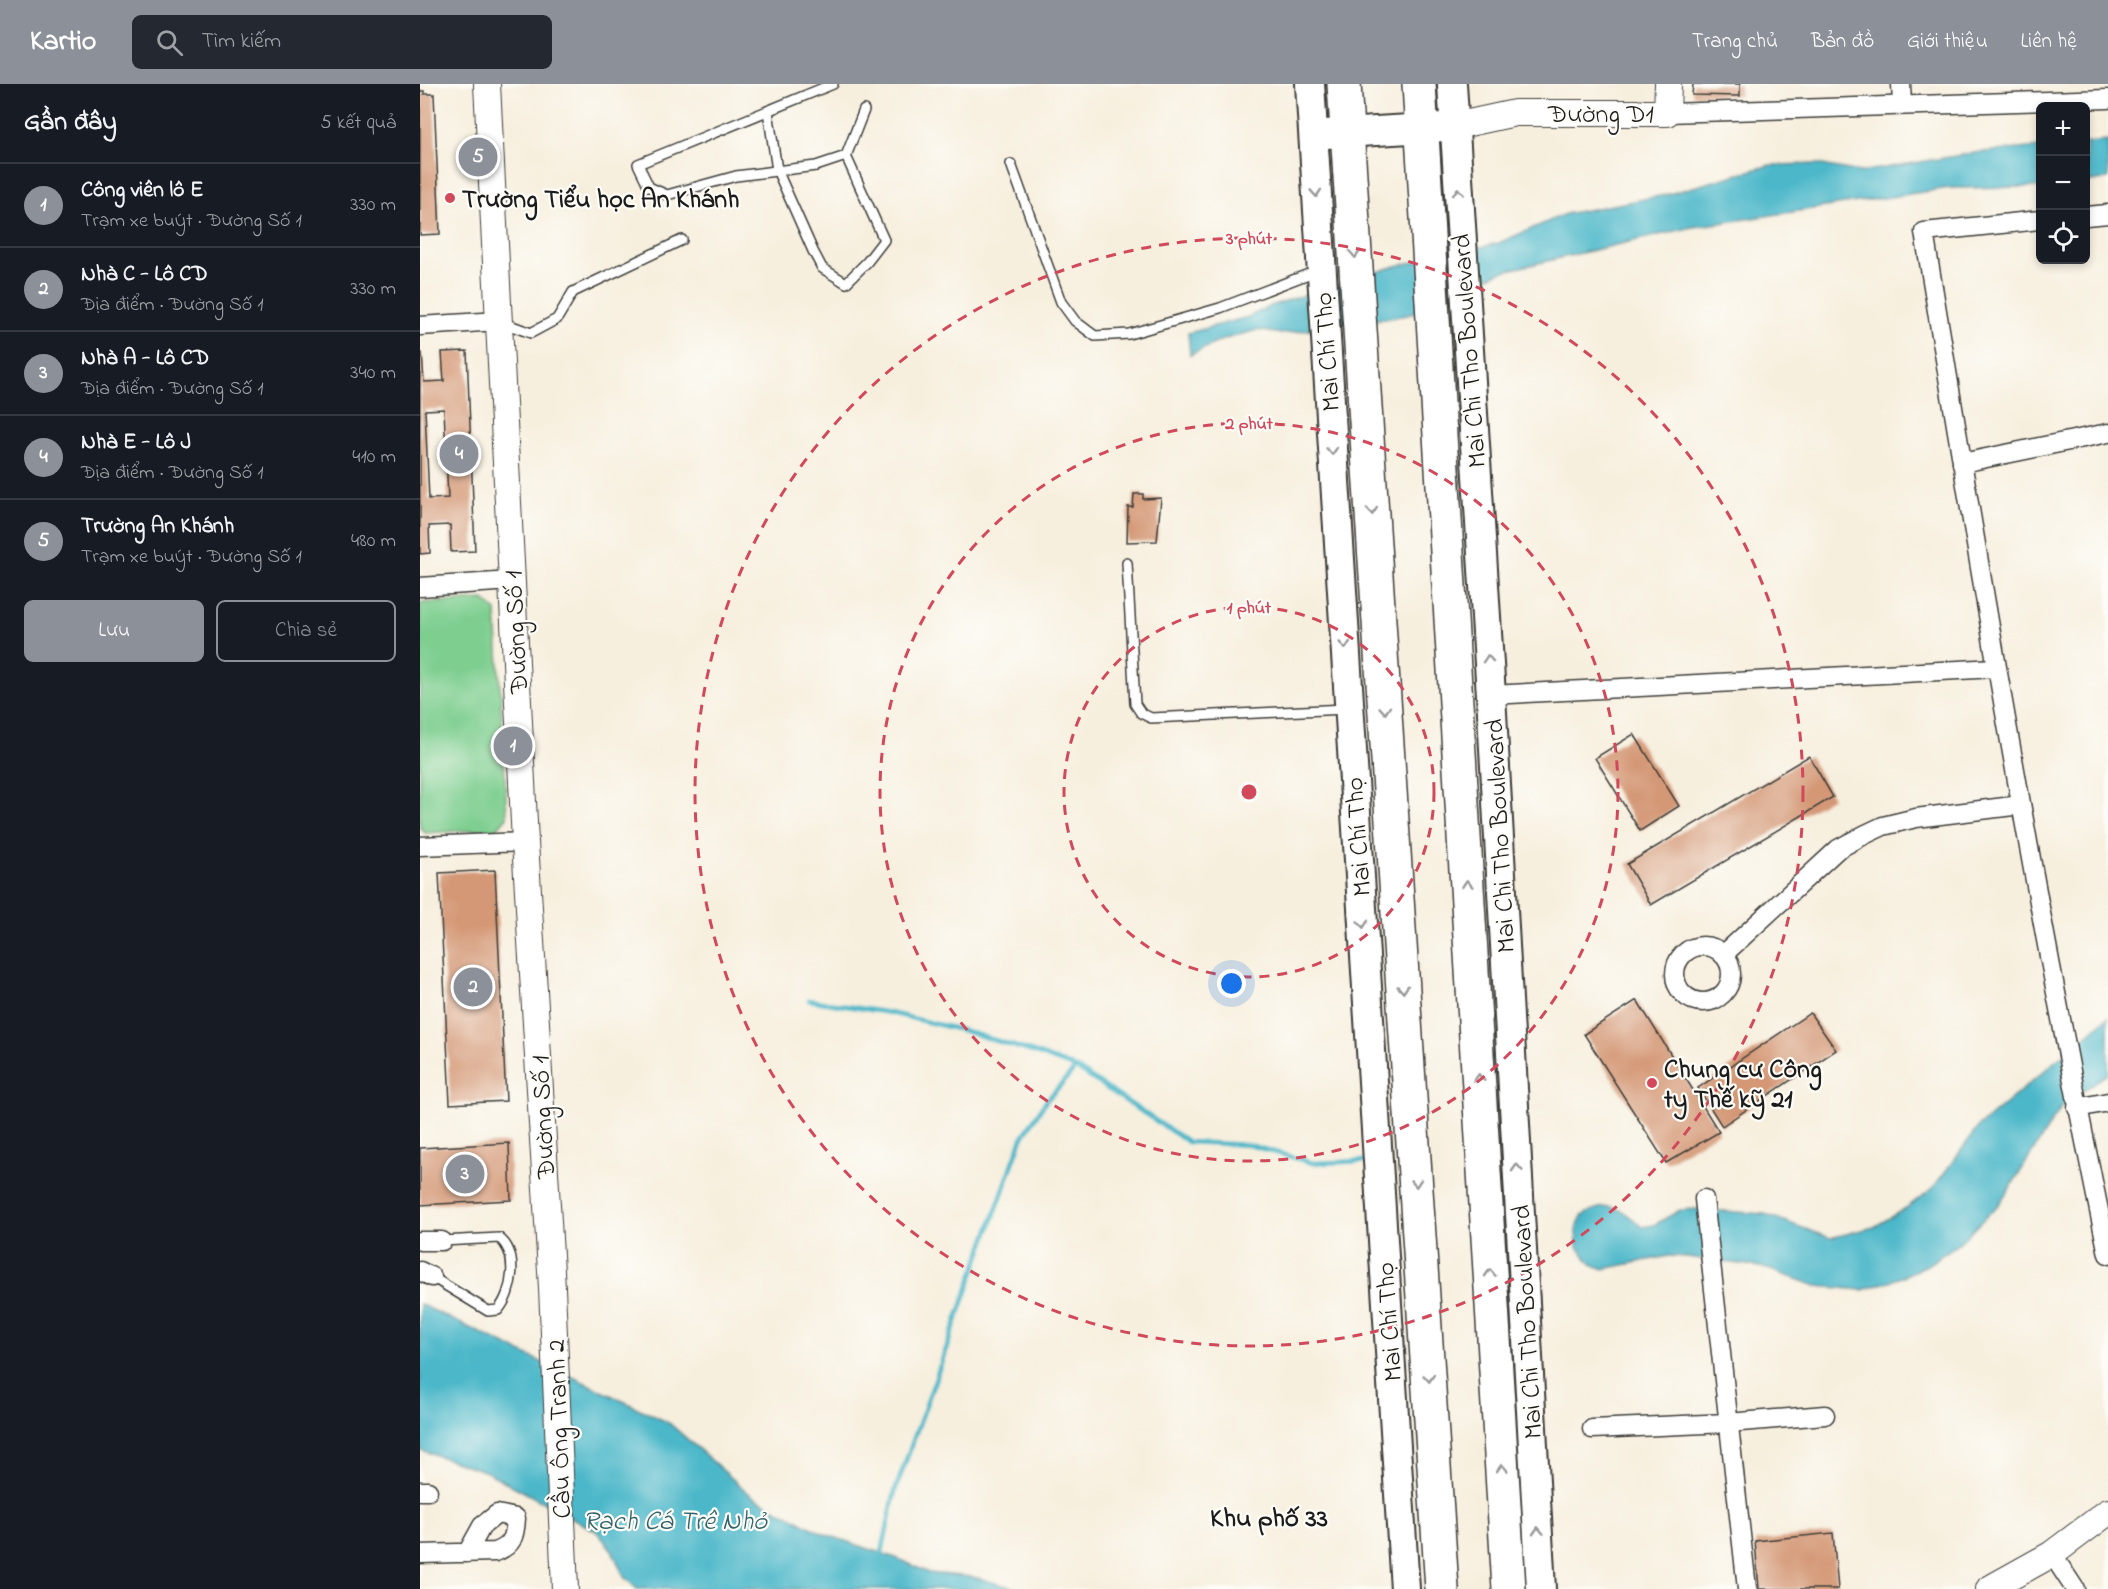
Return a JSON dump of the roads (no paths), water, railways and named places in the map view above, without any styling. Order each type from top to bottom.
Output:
[{"type":"highway","name":"Mai Chí Thọ","points":[[1344,84],[1443,1585]]},
{"type":"highway","name":"Mai Chi Tho Boulevard","points":[[1419,84],[1509,1589]]},
{"type":"main road","name":"Mai Chí Thọ","points":[[1310,84],[1406,1589]]},
{"type":"main road","name":"Mai Chi Tho Boulevard","points":[[1452,84],[1491,695],[1541,1589]]},
{"type":"main road","points":[[1312,135],[1455,126]]},
{"type":"street","name":"Đường Số 1","points":[[487,84],[525,842],[552,1288]]},
{"type":"street","points":[[1667,113],[1668,84]]},
{"type":"street","points":[[1901,84],[1902,104]]},
{"type":"street","name":"Đường D1","points":[[1455,126],[1515,114],[1667,113],[2108,99]]},
{"type":"street","points":[[2090,216],[2108,214]]},
{"type":"street","points":[[2036,220],[1924,232],[1996,668],[2062,1030],[2108,1254]]},
{"type":"street","points":[[420,326],[500,321]]},
{"type":"street","points":[[1962,463],[2108,434]]},
{"type":"street","points":[[420,586],[512,580]]},
{"type":"street","points":[[1491,695],[1996,668]]},
{"type":"street","points":[[1723,954],[1838,849],[1864,835],[1883,826],[1916,818],[2021,805]]},
{"type":"street","points":[[420,846],[525,842]]},
{"type":"street","points":[[2076,1103],[2108,1102]]},
{"type":"street","points":[[1704,1199],[1747,1589]]},
{"type":"street","points":[[420,1241],[442,1242]]},
{"type":"street","name":"Cầu Ông Tranh 2","points":[[552,1288],[565,1580]]},
{"type":"street","points":[[1593,1429],[1728,1423],[1825,1415]]},
{"type":"street","points":[[1989,1589],[2052,1554],[2108,1512]]},
{"type":"street","points":[[420,1554],[467,1553]]},
{"type":"street","points":[[2052,1554],[2075,1589]]},
{"type":"lane","points":[[833,84],[638,164],[649,187],[667,195],[736,176],[816,166],[846,156]]},
{"type":"lane","points":[[768,111],[777,170],[822,268],[846,283],[867,262],[884,240],[846,156],[864,110]]},
{"type":"lane","points":[[1011,164],[1060,302],[1075,321],[1095,336],[1129,334],[1220,308],[1321,270]]},
{"type":"lane","points":[[500,321],[531,333],[557,319],[573,292],[682,240]]},
{"type":"lane","points":[[1128,563],[1135,704],[1145,716],[1151,718],[1349,709]]},
{"type":"lane","points":[[426,1274],[488,1311],[498,1310],[508,1294],[511,1275],[510,1250],[507,1243],[499,1238],[442,1242]]},
{"type":"water","points":[[2108,141],[2108,179],[2090,181],[2090,143]]},
{"type":"water","points":[[2036,147],[2036,187],[1949,188],[1693,227],[1500,272],[1408,315],[1281,334],[1257,330],[1225,339],[1190,355],[1188,333],[1248,317],[1273,305],[1396,266],[1499,243],[1565,214],[1665,195],[1770,165],[1817,164],[1860,172],[1973,153]]},
{"type":"water","points":[[2108,1017],[2108,1073],[2062,1106],[2001,1202],[1958,1244],[1927,1265],[1899,1278],[1863,1290],[1816,1286],[1762,1267],[1669,1256],[1603,1269],[1591,1264],[1577,1246],[1576,1230],[1582,1216],[1607,1207],[1628,1214],[1642,1227],[1654,1225],[1680,1210],[1697,1209],[1765,1214],[1830,1238],[1874,1227],[1933,1188],[1979,1126]]},
{"type":"water","name":"Rạch Cá Trê Nhỏ","points":[[420,1304],[669,1423],[752,1496],[822,1533],[899,1559],[929,1573],[973,1577],[1019,1589],[637,1589],[624,1577],[612,1550],[596,1531],[487,1472],[420,1450]]},
{"type":"waterway","points":[[809,1000],[890,1013],[965,1031],[1076,1068],[1188,1142],[1249,1145],[1313,1163],[1369,1161]]},
{"type":"waterway","points":[[881,1557],[895,1491],[1022,1138],[1046,1101],[1076,1068]]},
{"type":"place","name":"Trường An Khánh","points":[[478,157]]},
{"type":"place","name":"Trường Tiểu học An Khánh","points":[[450,198]]},
{"type":"place","name":"Nhà E - Lô J","points":[[459,454]]},
{"type":"place","name":"Công viên lô E","points":[[513,746]]},
{"type":"place","name":"Nhà C - Lô CD","points":[[473,987]]},
{"type":"place","name":"Chung cư Công ty Thế kỹ 21","points":[[1652,1083]]},
{"type":"place","name":"Nhà A - Lô CD","points":[[465,1174]]},
{"type":"district","name":"Khu phố 33","points":[[1269,1517]]}]
